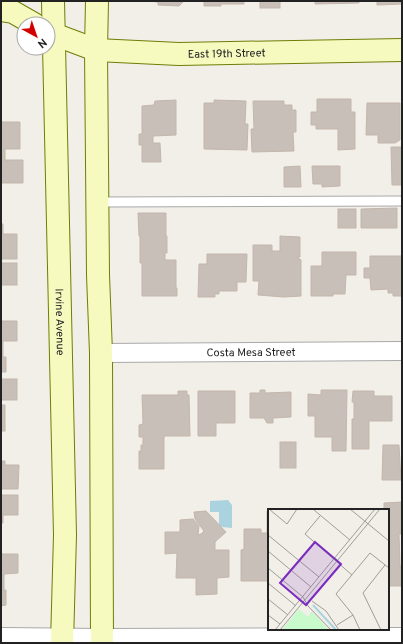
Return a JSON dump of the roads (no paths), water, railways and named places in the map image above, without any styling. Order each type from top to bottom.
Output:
[{"type":"main road","name":"Irvine Avenue","points":[[52,1],[52,16]]},
{"type":"main road","points":[[97,1],[96,50],[103,641]]},
{"type":"main road","points":[[1,10],[13,12],[20,16]]},
{"type":"main road","name":"East 19th Street","points":[[56,35],[96,50],[179,54],[402,50]]},
{"type":"main road","name":"Irvine Avenue","points":[[52,56],[65,535],[62,641]]},
{"type":"street","name":"Costa Mesa Street","points":[[100,353],[402,351]]},
{"type":"street","points":[[1,637],[62,641],[402,637]]},
{"type":"lane","points":[[98,202],[402,201]]},
{"type":"water","points":[[228,500],[232,505],[232,528],[222,527],[219,525],[219,512],[210,512],[210,501]]}]
